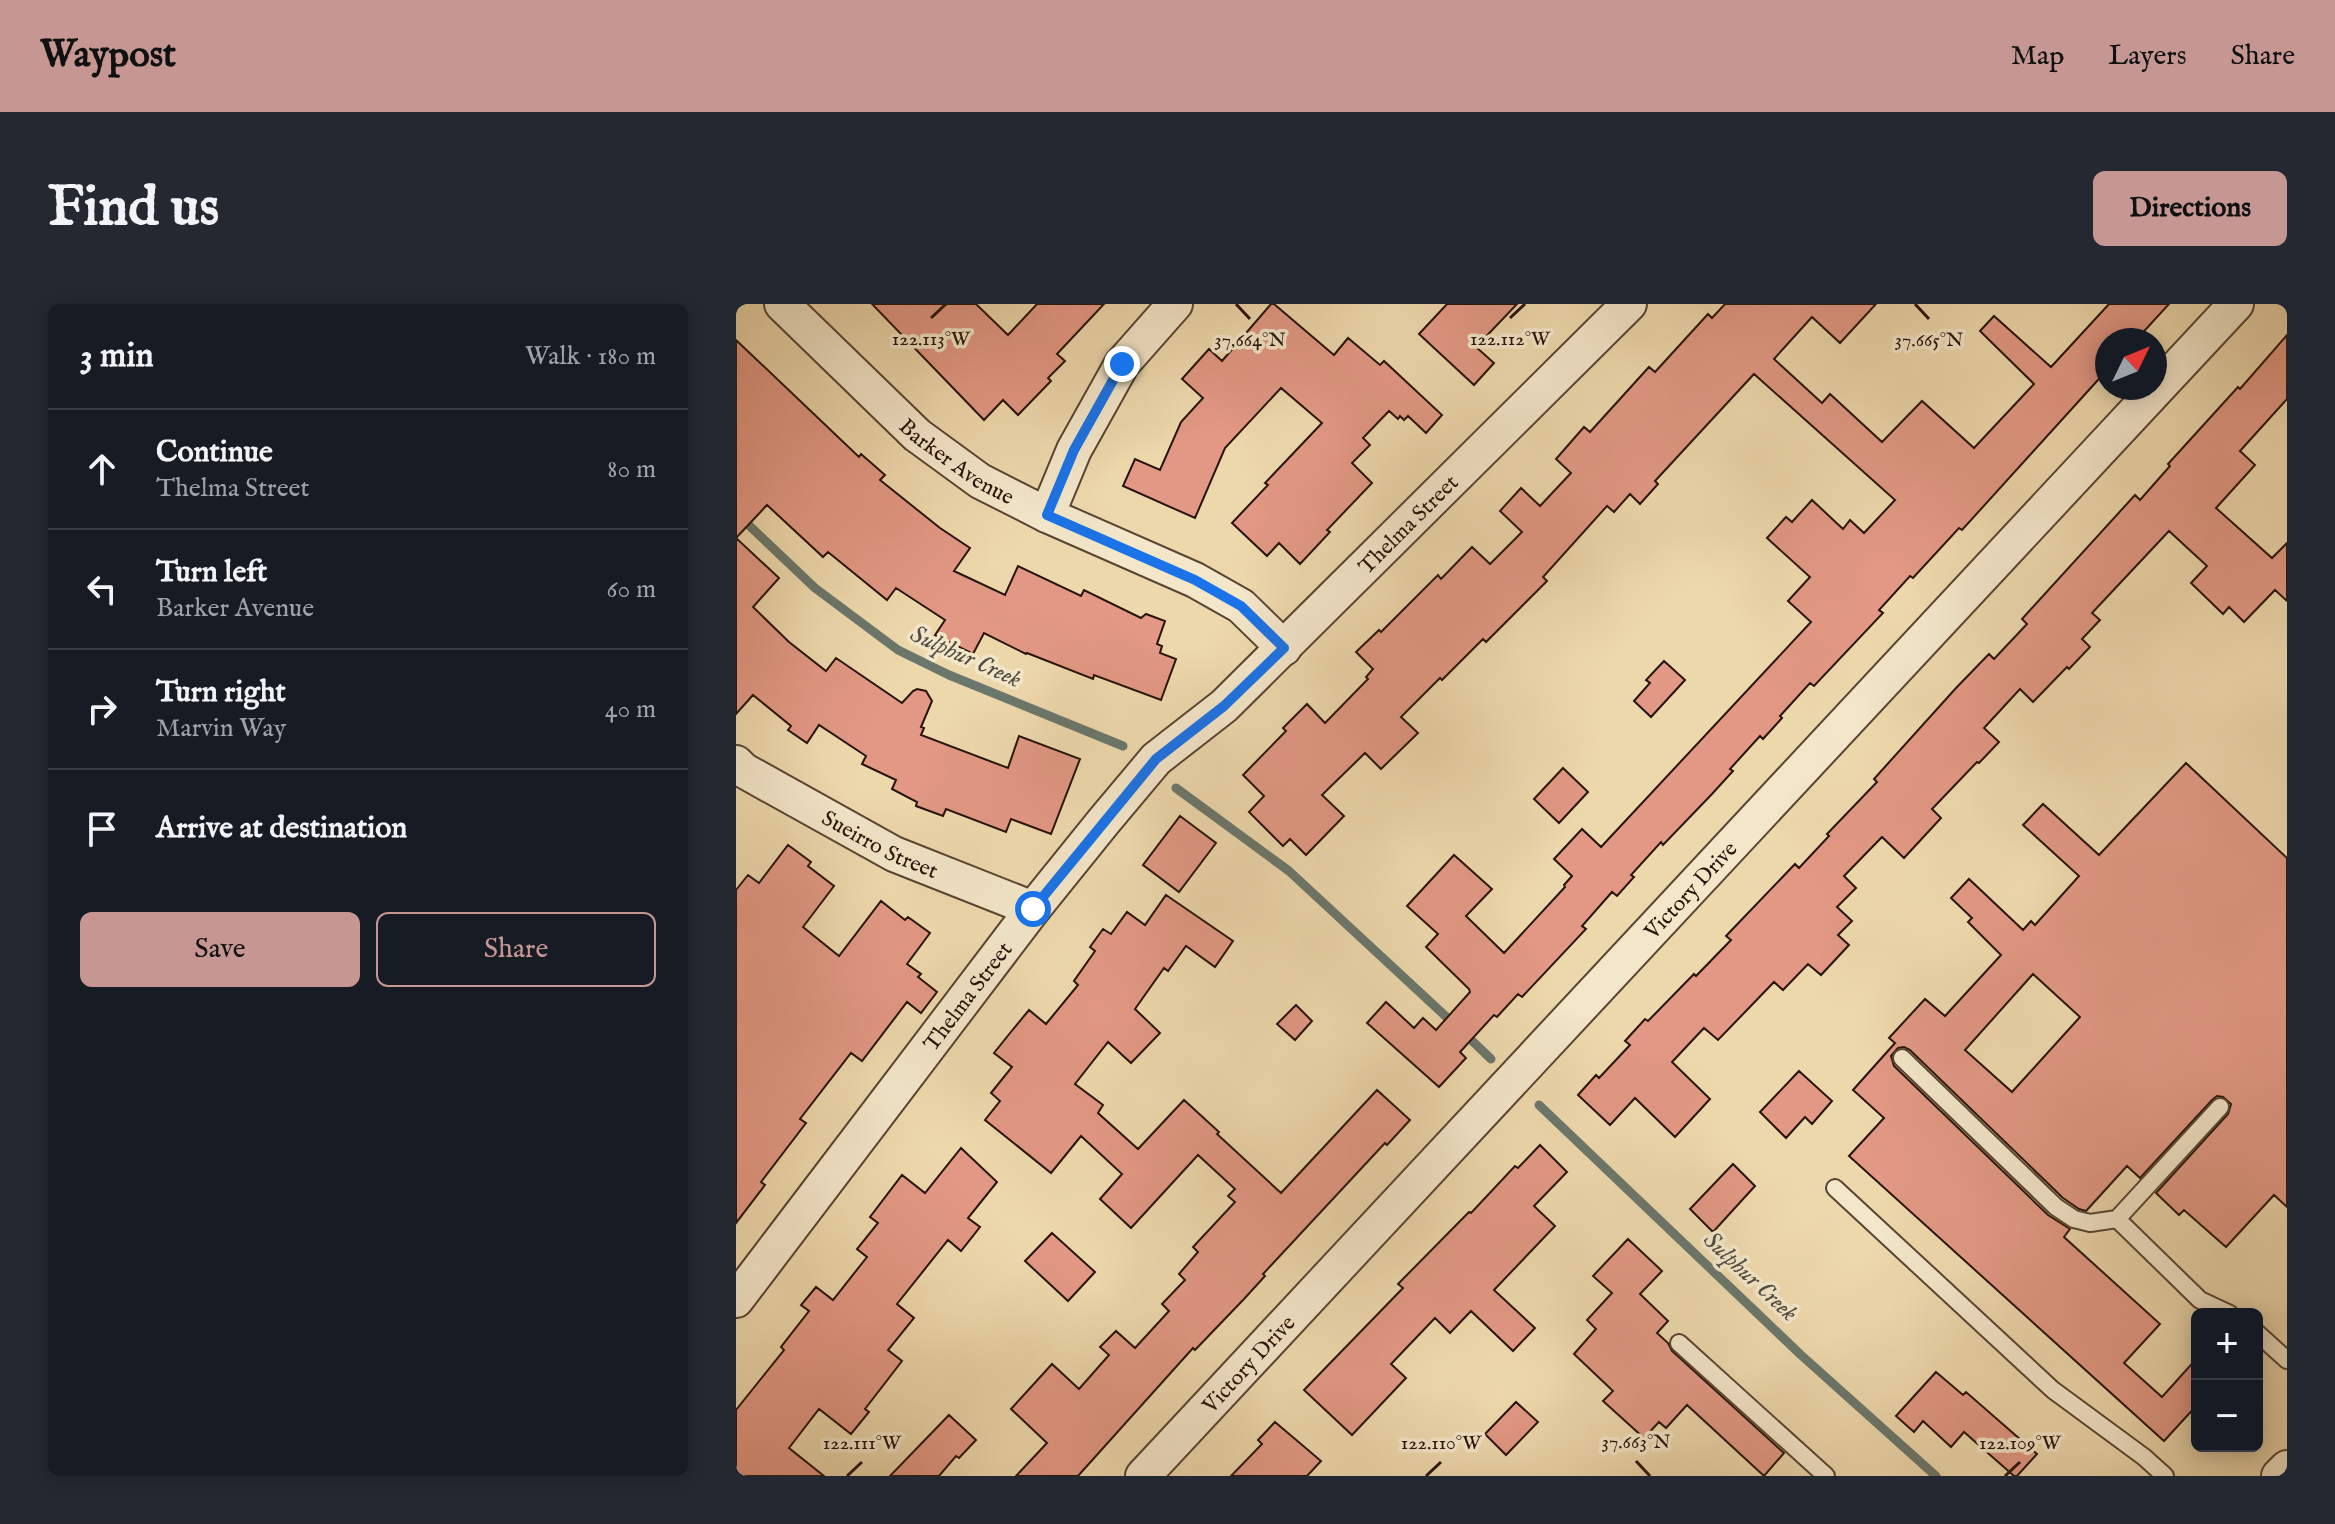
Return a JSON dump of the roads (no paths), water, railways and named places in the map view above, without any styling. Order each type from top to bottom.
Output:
[{"type":"street","name":"Barker Avenue","points":[[782,304],[917,435],[980,481],[1047,515],[1195,580],[1241,606],[1284,648]]},
{"type":"street","points":[[1047,515],[1074,450],[1122,364],[1175,304]]},
{"type":"street","name":"Victory Drive","points":[[1143,1476],[2236,304]]},
{"type":"street","name":"Thelma Street","points":[[736,1300],[1033,909],[1156,759],[1224,706],[1284,648],[1615,309]]},
{"type":"street","name":"Sueirro Street","points":[[738,771],[894,854],[1033,909]]},
{"type":"street","points":[[2279,1476],[2287,1468]]},
{"type":"lane","points":[[1902,1058],[2056,1207],[2074,1219],[2090,1223],[2117,1219],[2220,1107]]},
{"type":"lane","points":[[1835,1188],[2053,1390],[2165,1476]]},
{"type":"lane","points":[[2117,1219],[2200,1300],[2217,1308]]},
{"type":"lane","points":[[2263,1338],[2287,1360]]},
{"type":"lane","points":[[1679,1343],[1826,1476]]},
{"type":"waterway","name":"Sulphur Creek","points":[[736,513],[815,588],[898,650],[949,675],[1123,746]]},
{"type":"waterway","name":"Sulphur Creek","points":[[1176,788],[1289,871],[1454,1024]]},
{"type":"waterway","name":"Sulphur Creek","points":[[1465,1034],[1491,1059]]},
{"type":"waterway","name":"Sulphur Creek","points":[[1539,1105],[1801,1355],[1936,1476]]}]
